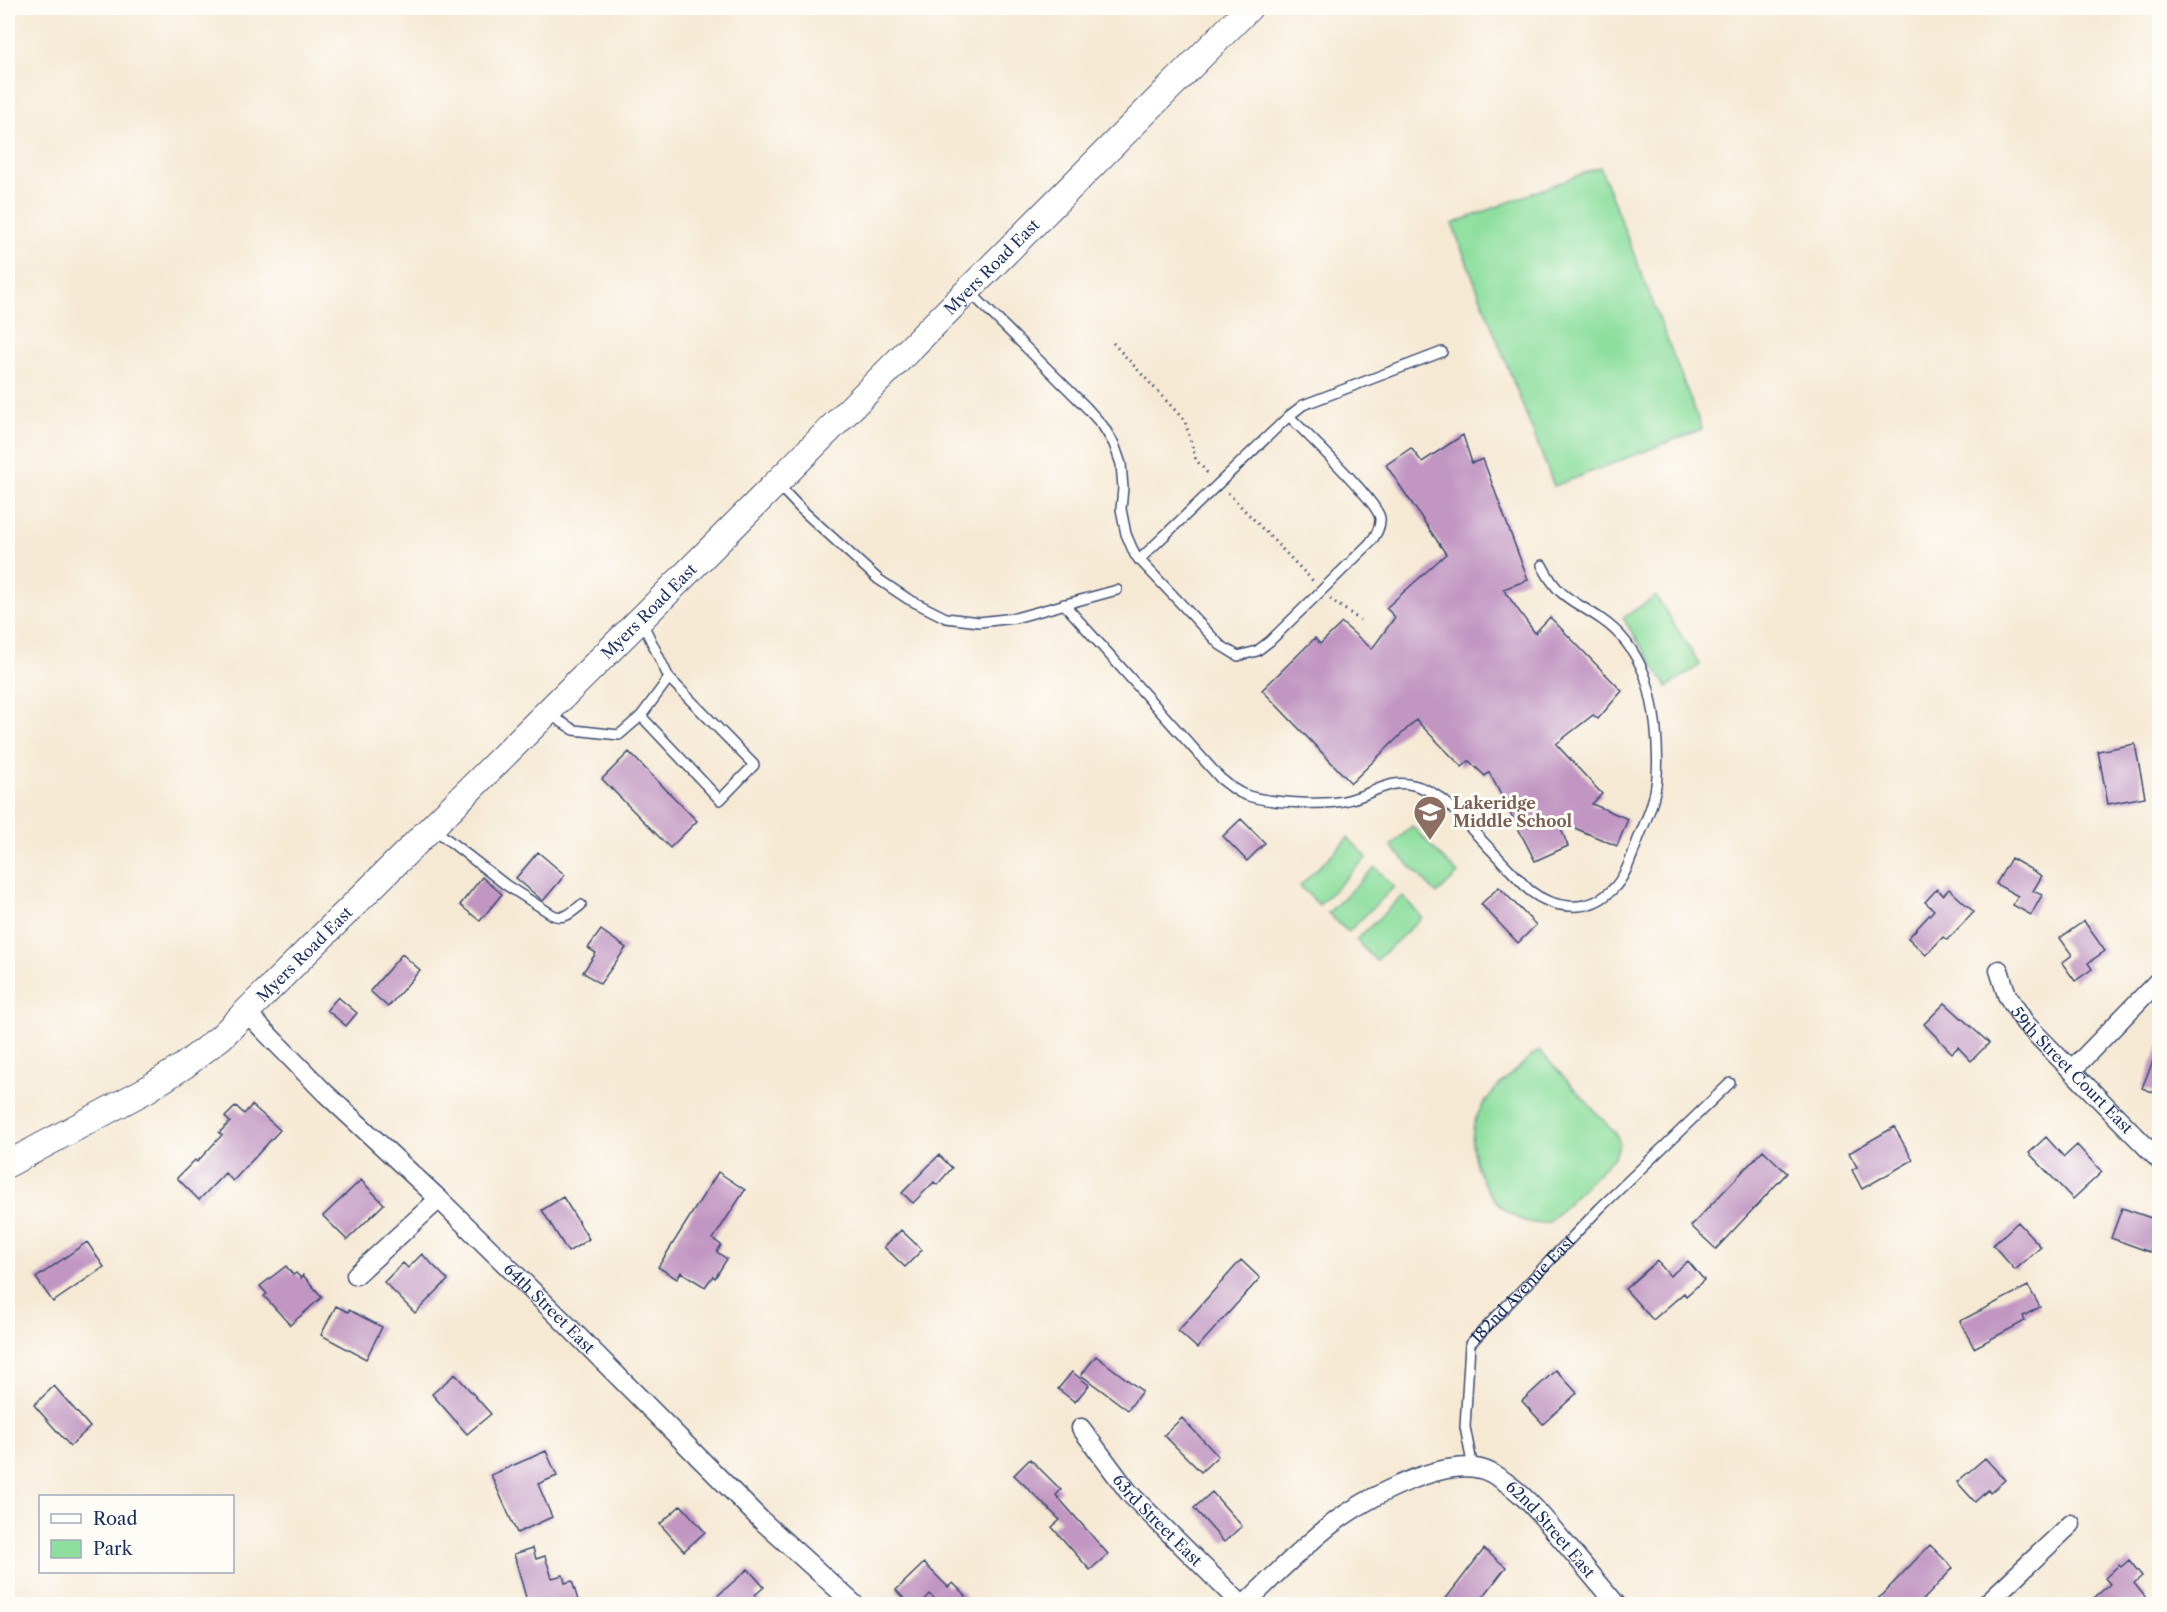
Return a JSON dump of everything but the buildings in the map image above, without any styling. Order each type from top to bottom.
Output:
[{"type":"street","name":"Myers Road East","points":[[8,1164],[146,1090],[185,1065],[221,1037],[1249,8]]},
{"type":"street","name":"59th Street Court East","points":[[1999,970],[2007,995],[2025,1023],[2160,1161]]},
{"type":"street","points":[[2072,1070],[2160,979]]},
{"type":"street","name":"64th Street East","points":[[246,1012],[325,1093],[439,1199],[761,1520],[854,1605]]},
{"type":"street","points":[[356,1275],[439,1199]]},
{"type":"street","name":"63rd Street East","points":[[1081,1428],[1130,1494],[1243,1605]]},
{"type":"street","points":[[1243,1605],[1300,1550],[1334,1522],[1374,1497],[1419,1476],[1446,1468],[1473,1468]]},
{"type":"street","name":"62nd Street East","points":[[1473,1468],[1489,1471],[1528,1500],[1616,1605]]},
{"type":"street","points":[[1986,1605],[2071,1524],[2038,1568],[2001,1605]]},
{"type":"lane","points":[[968,290],[1103,426],[1114,444],[1121,464],[1123,488],[1121,509],[1126,534],[1135,555],[1225,649],[1234,654],[1243,655],[1257,651],[1270,641],[1369,544],[1380,524],[1380,517],[1373,503],[1289,416]]},
{"type":"lane","points":[[1139,560],[1303,405],[1442,352]]},
{"type":"lane","points":[[776,483],[878,579],[908,599],[946,618],[979,622],[1015,618],[1117,590]]},
{"type":"lane","points":[[1064,604],[1221,779],[1232,788],[1244,795],[1263,799],[1332,802],[1347,801],[1389,784],[1412,785],[1425,789],[1448,805],[1529,890],[1554,905],[1571,907],[1587,904],[1602,897],[1620,880],[1648,816],[1654,794],[1658,749],[1651,697],[1645,677],[1632,651],[1616,631],[1602,619],[1559,593],[1542,565]]},
{"type":"lane","points":[[641,619],[669,678],[754,765],[720,800],[641,716]]},
{"type":"lane","points":[[547,713],[574,730],[619,735],[641,716],[669,678]]},
{"type":"lane","points":[[432,827],[506,885],[553,915],[559,918],[565,917],[581,905]]},
{"type":"lane","name":"182nd Avenue East","points":[[1473,1468],[1465,1427],[1470,1344],[1600,1208],[1730,1083]]},
{"type":"green space","points":[[1600,167],[1702,429],[1554,486],[1452,224]]},
{"type":"green space","points":[[1656,596],[1700,665],[1667,687],[1623,618]]},
{"type":"green space","points":[[1412,826],[1458,874],[1437,894],[1391,846]]},
{"type":"green space","points":[[1348,838],[1367,857],[1319,905],[1300,886]]},
{"type":"green space","points":[[1375,867],[1394,887],[1348,932],[1328,913]]},
{"type":"green space","points":[[1402,896],[1422,917],[1376,961],[1356,940]]},
{"type":"green space","points":[[1539,1050],[1616,1134],[1620,1144],[1615,1156],[1549,1222],[1531,1222],[1514,1216],[1500,1205],[1488,1190],[1473,1153],[1473,1134],[1482,1106],[1504,1080]]},
{"type":"place","name":"Lakeridge Middle School","points":[[1430,841]]}]
